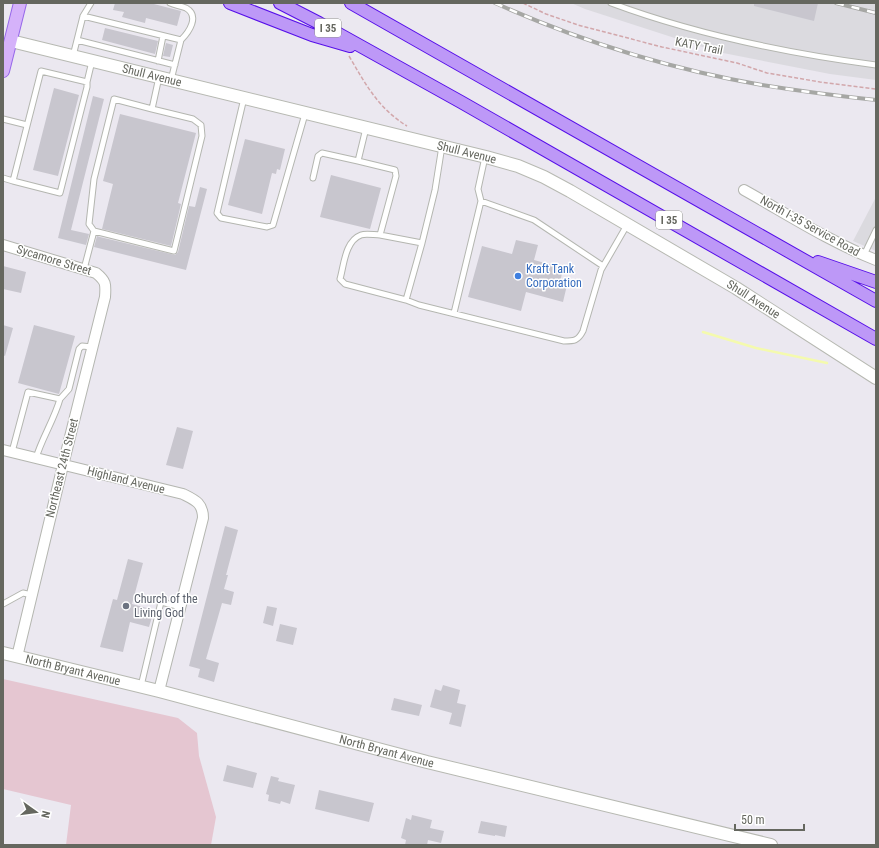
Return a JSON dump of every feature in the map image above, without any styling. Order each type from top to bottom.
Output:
[{"type":"highway","points":[[230,3],[312,35],[376,54]]},
{"type":"highway","name":"I 35","points":[[280,3],[376,54],[876,339]]},
{"type":"highway","points":[[351,3],[876,301]]},
{"type":"highway","points":[[792,254],[876,282]]},
{"type":"main road","points":[[3,71],[20,3]]},
{"type":"street","name":"Shull Avenue","points":[[11,41],[486,156],[518,166],[544,177],[736,288],[876,378]]},
{"type":"street","name":"North I-35 Service Road","points":[[744,190],[819,232],[876,260]]},
{"type":"street","name":"Sycamore Street","points":[[3,245],[96,273],[103,279]]},
{"type":"street","name":"Northeast 24th Street","points":[[18,657],[63,465],[105,297],[106,286],[103,279]]},
{"type":"street","name":"Highland Avenue","points":[[7,451],[183,494],[200,504],[203,511],[203,518],[181,607]]},
{"type":"street","points":[[159,691],[181,607]]},
{"type":"street","name":"North Bryant Avenue","points":[[3,654],[159,691],[427,762],[771,845]]},
{"type":"lane","points":[[73,56],[83,16],[91,3]]},
{"type":"lane","points":[[170,3],[186,8],[191,12],[193,18],[190,32],[181,40],[171,80]]},
{"type":"lane","points":[[611,3],[703,33],[740,42],[822,58],[876,65]]},
{"type":"lane","points":[[83,16],[181,40]]},
{"type":"lane","points":[[158,61],[164,36]]},
{"type":"lane","points":[[77,40],[175,65]]},
{"type":"lane","points":[[3,178],[60,193],[87,87],[92,61]]},
{"type":"lane","points":[[13,181],[41,71],[87,82]]},
{"type":"lane","points":[[152,109],[159,77]]},
{"type":"lane","points":[[244,98],[217,213],[221,218],[267,228],[273,225],[306,113]]},
{"type":"lane","points":[[114,99],[152,109],[193,119],[201,125],[202,136],[174,251],[94,231],[89,224],[94,180],[114,99]]},
{"type":"lane","points":[[3,119],[27,125]]},
{"type":"lane","points":[[358,161],[366,128]]},
{"type":"lane","points":[[406,300],[435,190],[442,146]]},
{"type":"lane","points":[[313,178],[318,156],[322,153],[395,170],[396,176],[380,234]]},
{"type":"lane","points":[[454,314],[481,201],[478,189],[486,156]]},
{"type":"lane","points":[[481,201],[534,220],[603,266]]},
{"type":"lane","points":[[422,243],[380,234],[361,235],[351,243],[348,249],[340,279],[345,284],[406,300],[419,305],[564,341],[572,341],[580,337],[583,331],[601,270],[627,224]]},
{"type":"lane","points":[[864,255],[876,230]]},
{"type":"lane","points":[[84,269],[94,231]]},
{"type":"lane","points":[[36,458],[39,446],[60,400],[69,388],[79,349],[82,346],[92,347]]},
{"type":"lane","points":[[7,451],[28,392],[60,400]]},
{"type":"lane","points":[[3,604],[23,593],[32,595]]},
{"type":"lane","points":[[141,687],[161,602],[181,607]]},
{"type":"path","name":"KATY Trail","points":[[522,3],[546,14],[578,25],[662,47],[726,60],[767,73],[820,82],[876,88]]},
{"type":"path","points":[[338,42],[371,93],[381,105],[390,114],[412,129]]},
{"type":"shaded area","points":[[571,3],[876,3],[876,80],[830,74],[718,52],[585,9]]},
{"type":"shaded area","points":[[876,197],[876,251],[853,241]]},
{"type":"shaded area","points":[[3,679],[178,718],[197,733],[199,756],[216,817],[211,845],[66,845],[71,805],[3,789]]},
{"type":"building","points":[[115,3],[150,3],[181,11],[177,26],[146,18],[145,23],[122,17],[124,12],[113,10]]},
{"type":"building","points":[[754,3],[818,3],[814,21],[754,6]]},
{"type":"building","points":[[105,28],[158,41],[155,54],[102,40]]},
{"type":"building","points":[[166,43],[173,45],[170,57],[163,56]]},
{"type":"building","points":[[54,88],[79,95],[58,176],[33,170]]},
{"type":"building","points":[[93,96],[104,99],[71,230],[89,234],[86,245],[58,238]]},
{"type":"building","points":[[120,114],[196,133],[178,203],[181,204],[171,246],[102,229],[113,184],[103,181]]},
{"type":"building","points":[[245,139],[285,149],[280,170],[277,169],[276,174],[272,173],[262,214],[228,205]]},
{"type":"building","points":[[331,175],[381,188],[370,229],[320,217]]},
{"type":"building","points":[[200,187],[207,189],[186,270],[94,247],[97,236],[175,255],[178,252],[189,206],[195,207]]},
{"type":"building","name":"Kraft Tank Corporation","points":[[516,240],[538,245],[534,260],[563,268],[560,283],[567,285],[563,302],[526,292],[521,311],[468,297],[482,246],[512,254]]},
{"type":"building","points":[[3,266],[26,272],[21,293],[3,289]]},
{"type":"building","points":[[3,325],[13,328],[5,356],[3,355]]},
{"type":"building","points":[[34,325],[75,336],[59,394],[18,383]]},
{"type":"building","points":[[177,427],[193,431],[183,469],[166,465]]},
{"type":"building","points":[[225,526],[238,530],[226,575],[228,575],[224,589],[234,592],[231,605],[222,603],[206,659],[219,663],[214,682],[198,677],[200,669],[189,666]]},
{"type":"building","points":[[128,559],[143,563],[132,604],[154,610],[149,627],[130,622],[123,652],[100,647],[113,599],[117,600]]},
{"type":"building","points":[[267,606],[277,608],[273,626],[263,623]]},
{"type":"building","points":[[280,624],[297,628],[293,645],[276,641]]},
{"type":"building","points":[[443,685],[460,690],[457,703],[466,705],[461,727],[449,724],[452,713],[430,707],[435,689],[441,691]]},
{"type":"building","points":[[394,698],[422,705],[419,716],[391,710]]},
{"type":"building","points":[[227,765],[257,773],[253,788],[223,781]]},
{"type":"building","points":[[271,776],[279,778],[278,781],[295,785],[290,804],[281,801],[280,804],[268,801],[269,795],[266,794]]},
{"type":"building","points":[[319,790],[374,803],[369,822],[315,809]]},
{"type":"building","points":[[412,815],[432,820],[430,828],[444,831],[441,843],[428,840],[427,845],[405,845],[406,840],[401,838],[406,818],[411,820]]},
{"type":"building","points":[[481,821],[507,826],[505,837],[478,833]]},
{"type":"waterway","points":[[703,332],[756,348],[827,363]]},
{"type":"railway","points":[[495,3],[560,30],[626,52],[693,71],[762,85],[876,100]]},
{"type":"railway","points":[[836,3],[876,13]]},
{"type":"place","name":"Kraft Tank Corporation","points":[[518,276]]},
{"type":"place","name":"Church of the Living God","points":[[126,606]]}]
